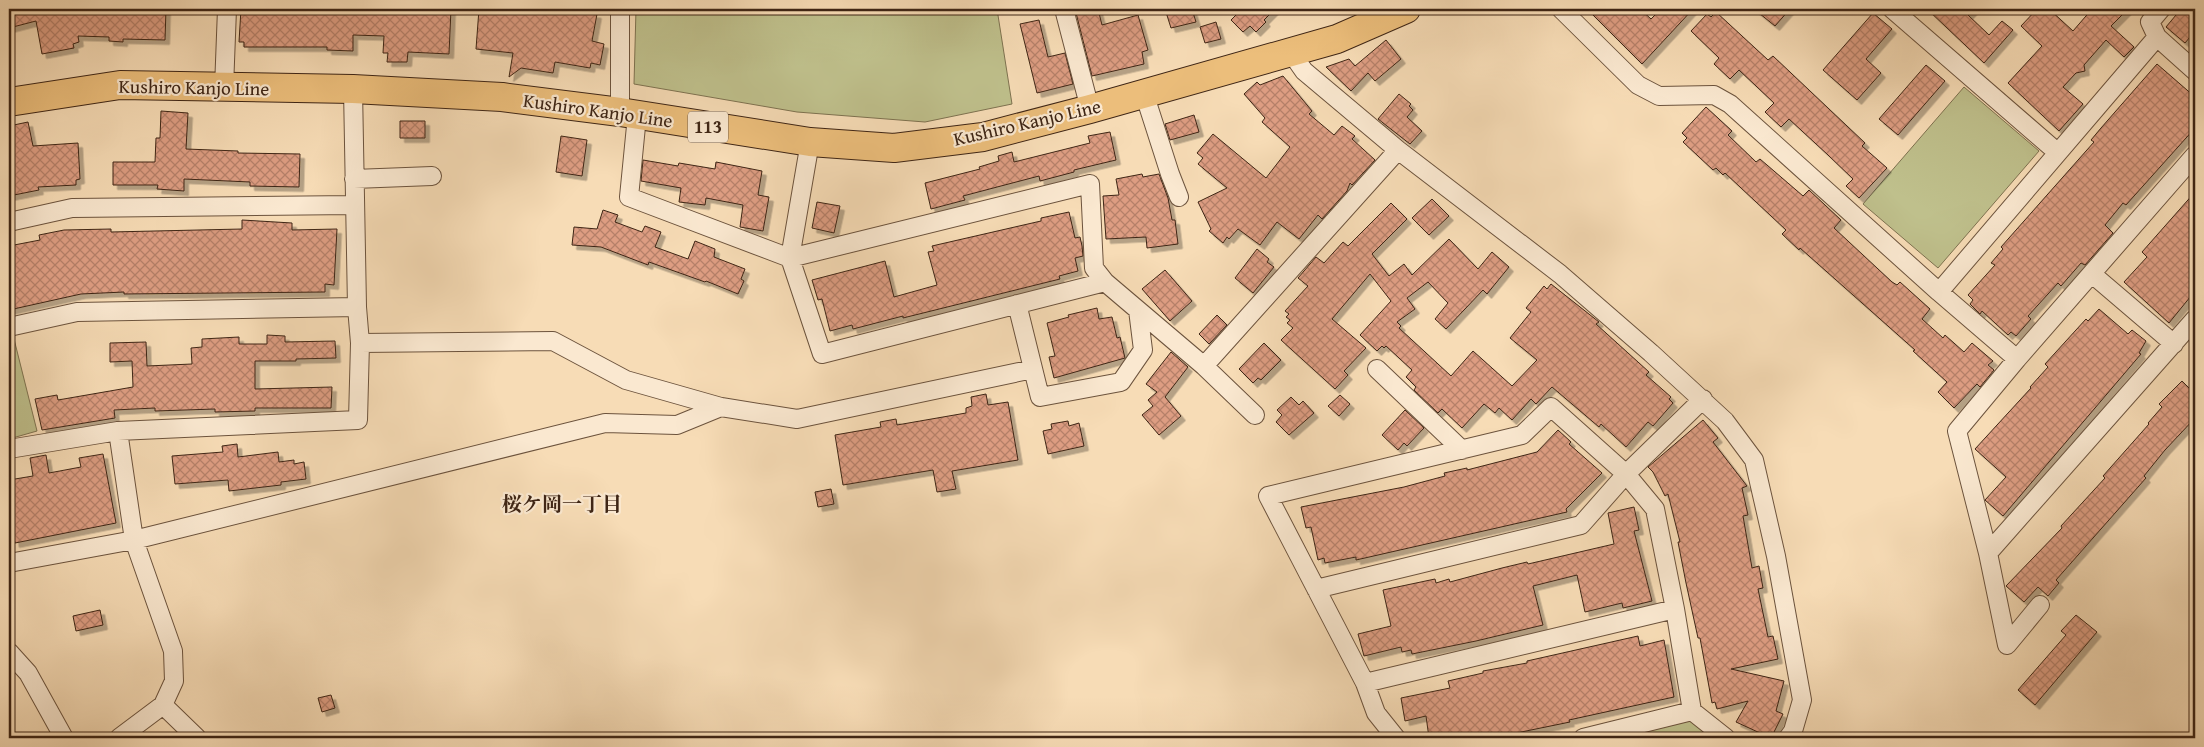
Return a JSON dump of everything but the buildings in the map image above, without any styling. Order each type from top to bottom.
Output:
[{"type":"main road","name":"Kushiro Kanjo Line","points":[[9,102],[120,85],[353,89],[502,96],[810,142],[894,148],[983,136],[1090,109],[1337,39],[1399,13]]},
{"type":"street","points":[[224,88],[226,9]]},
{"type":"street","points":[[620,9],[628,114],[629,198],[790,258],[1090,184],[1094,268],[1105,282],[1204,366],[1255,415]]},
{"type":"street","points":[[1064,9],[1090,109]]},
{"type":"street","points":[[1561,9],[1638,85],[1659,96],[1714,95],[1730,104],[1939,292],[2017,359]]},
{"type":"street","points":[[1892,9],[2058,152]]},
{"type":"street","points":[[2161,9],[2150,22],[2156,37],[2195,71]]},
{"type":"street","points":[[1939,292],[2156,37]]},
{"type":"street","points":[[1290,51],[1304,71],[1398,150],[1560,274],[1703,399],[1725,421],[1754,460],[1776,556],[1802,700],[1794,731],[1788,738]]},
{"type":"street","points":[[9,449],[118,431],[358,420],[360,343],[354,205],[353,89]]},
{"type":"street","points":[[1144,93],[1179,197]]},
{"type":"street","points":[[810,142],[790,258],[822,354],[1105,282]]},
{"type":"street","points":[[1204,366],[1398,150]]},
{"type":"street","points":[[2040,605],[2007,645],[1988,553],[1957,432],[2017,359],[2195,155]]},
{"type":"street","points":[[354,179],[432,176]]},
{"type":"street","points":[[9,222],[72,208],[354,205]]},
{"type":"street","points":[[2092,274],[2174,344]]},
{"type":"street","points":[[1017,304],[1040,397],[1121,382],[1142,350],[1138,310]]},
{"type":"street","points":[[9,327],[77,312],[357,307]]},
{"type":"street","points":[[1988,553],[2195,319]]},
{"type":"street","points":[[360,343],[553,341],[626,380],[721,407],[797,419],[1033,369]]},
{"type":"street","points":[[1377,369],[1462,450]]},
{"type":"street","points":[[1316,590],[1581,525],[1626,474],[1703,399]]},
{"type":"street","points":[[9,563],[134,540],[605,423],[678,425],[721,407]]},
{"type":"street","points":[[1396,738],[1376,712],[1365,683],[1268,496],[1522,435],[1551,407],[1626,474],[1655,509],[1676,609],[1692,711],[1726,738]]},
{"type":"street","points":[[118,431],[134,540],[174,652],[174,681],[163,705],[119,738]]},
{"type":"street","points":[[1365,683],[1676,609]]},
{"type":"street","points":[[9,652],[28,673],[64,738]]},
{"type":"street","points":[[163,705],[197,738]]},
{"type":"street","points":[[1583,738],[1624,734],[1692,711]]},
{"type":"green space","points":[[636,9],[997,9],[1012,104],[925,122],[797,112],[634,84]]},
{"type":"green space","points":[[1964,87],[2039,151],[1938,268],[1863,204]]},
{"type":"green space","points":[[13,335],[37,431],[9,439],[9,336]]},
{"type":"green space","points":[[1693,719],[1716,738],[1639,738],[1640,733]]},
{"type":"district","name":"桜ケ岡一丁目","points":[[562,504]]}]
